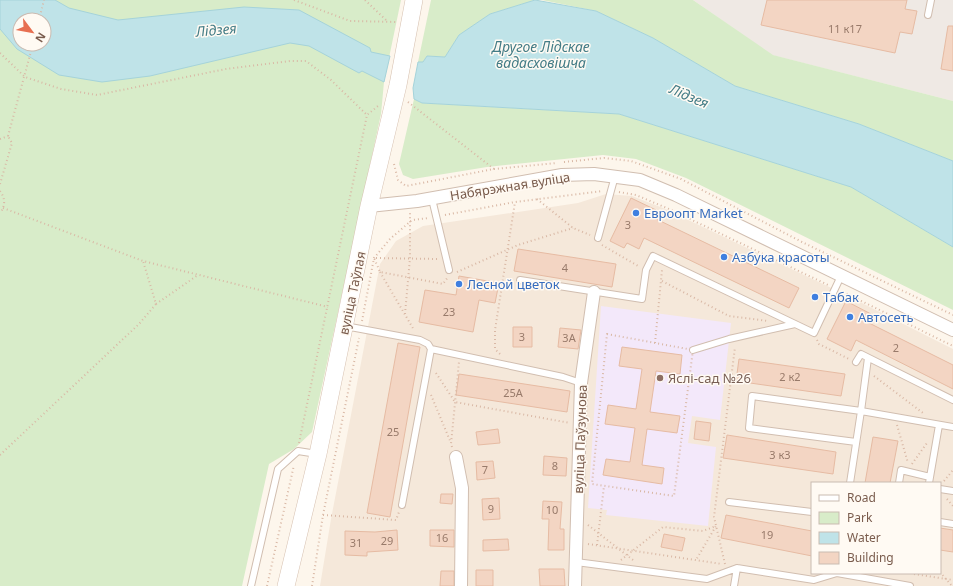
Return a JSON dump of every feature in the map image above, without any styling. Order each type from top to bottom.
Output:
[{"type":"main road","name":"вуліца Таўлая","points":[[286,586],[318,454],[370,206],[398,85],[414,0]]},
{"type":"street","name":"Набярэжная вуліца","points":[[370,206],[432,199],[562,175],[594,174],[640,180],[659,187],[953,330]]},
{"type":"street","name":"вуліца Паўзунова","points":[[575,586],[581,383],[594,292]]},
{"type":"street","points":[[456,457],[462,488],[461,586]]},
{"type":"lane","points":[[928,15],[931,0]]},
{"type":"lane","points":[[598,238],[615,176]]},
{"type":"lane","points":[[432,199],[449,270]]},
{"type":"lane","points":[[520,280],[642,299],[646,270],[653,256],[814,333],[841,276]]},
{"type":"lane","points":[[693,350],[795,324]]},
{"type":"lane","points":[[345,326],[420,340],[428,344],[431,349],[402,505]]},
{"type":"lane","points":[[431,349],[563,377],[581,383]]},
{"type":"lane","points":[[856,362],[861,354],[953,400]]},
{"type":"lane","points":[[850,482],[868,358]]},
{"type":"lane","points":[[856,442],[749,428],[752,396],[861,412],[953,428]]},
{"type":"lane","points":[[899,482],[901,470],[929,480],[939,425]]},
{"type":"lane","points":[[251,586],[278,470],[298,451],[318,454]]},
{"type":"lane","points":[[941,488],[953,491]]},
{"type":"lane","points":[[729,502],[811,512]]},
{"type":"lane","points":[[941,522],[953,524]]},
{"type":"lane","points":[[576,562],[707,579],[737,568],[814,580],[834,574]]},
{"type":"lane","points":[[734,586],[737,568]]},
{"type":"lane","points":[[843,574],[910,586]]},
{"type":"path","points":[[41,12],[44,0]]},
{"type":"path","points":[[294,0],[350,21],[402,22]]},
{"type":"path","points":[[365,0],[387,21]]},
{"type":"path","points":[[0,184],[12,142],[8,136],[31,52]]},
{"type":"path","points":[[0,53],[25,77],[61,89],[96,95],[226,69],[290,61],[306,62],[331,80],[367,115]]},
{"type":"path","points":[[406,109],[408,102],[494,169]]},
{"type":"path","points":[[267,586],[298,451],[367,115],[381,104]]},
{"type":"path","points":[[0,139],[8,136]]},
{"type":"path","points":[[395,158],[394,165],[398,180],[406,186]]},
{"type":"path","points":[[0,191],[4,198],[3,208],[0,213]]},
{"type":"path","points":[[412,220],[537,199],[612,191],[636,195],[669,209],[953,346]]},
{"type":"path","points":[[537,199],[573,228],[598,238],[601,245],[646,270]]},
{"type":"path","points":[[515,202],[495,330],[495,349],[516,367]]},
{"type":"path","points":[[3,208],[143,261],[328,307]]},
{"type":"path","points":[[405,314],[412,220],[410,211]]},
{"type":"path","points":[[456,273],[518,245],[573,228]]},
{"type":"path","points":[[420,340],[380,272],[374,258],[398,260],[410,258],[446,260]]},
{"type":"path","points":[[143,261],[156,304]]},
{"type":"path","points":[[655,343],[663,261]]},
{"type":"path","points":[[380,272],[443,284]]},
{"type":"path","points":[[0,455],[139,324],[156,304],[198,275]]},
{"type":"path","points":[[662,281],[729,316],[773,321]]},
{"type":"path","points":[[814,333],[820,344],[856,362]]},
{"type":"path","points":[[606,334],[655,343],[693,350],[674,496],[592,484],[606,334]]},
{"type":"path","points":[[725,564],[714,517],[736,338]]},
{"type":"path","points":[[451,444],[460,355]]},
{"type":"path","points":[[429,362],[455,402],[580,424]]},
{"type":"path","points":[[866,370],[939,425],[909,467],[895,418]]},
{"type":"path","points":[[425,380],[456,457]]},
{"type":"path","points":[[312,586],[323,516],[335,459]]},
{"type":"path","points":[[941,487],[953,470]]},
{"type":"path","points":[[604,486],[598,545],[725,564],[737,568]]},
{"type":"path","points":[[323,516],[396,520],[402,505]]},
{"type":"path","points":[[577,516],[647,571]]},
{"type":"path","points":[[612,567],[663,527],[703,531],[716,526]]},
{"type":"path","points":[[696,560],[716,526]]},
{"type":"path","points":[[941,573],[952,586]]},
{"type":"path","points":[[914,574],[953,580]]},
{"type":"shaded area","points":[[693,0],[953,0],[953,101],[772,55]]},
{"type":"shaded area","points":[[606,194],[632,196],[663,208],[844,294],[953,349],[953,586],[320,586],[331,519],[380,264],[396,241],[423,226],[578,203]]},
{"type":"shaded area","name":"Яслі-сад №26","points":[[601,306],[731,323],[720,420],[692,416],[688,443],[716,447],[708,526],[606,515],[607,510],[588,508]]},
{"type":"green space","points":[[0,0],[401,0],[384,82],[381,114],[312,432],[294,449],[269,464],[242,586],[0,586]]},
{"type":"green space","points":[[431,0],[535,0],[490,14],[459,35],[445,57],[427,56],[423,62],[418,62]]},
{"type":"green space","points":[[542,0],[693,0],[773,55],[953,101],[953,161],[859,124],[735,86],[653,38],[596,11]]},
{"type":"green space","points":[[414,99],[422,103],[619,114],[851,187],[953,247],[953,310],[686,178],[636,159],[603,155],[487,167],[413,179],[403,175],[399,164]]},
{"type":"water","name":"Лідзея","points":[[0,0],[55,0],[69,8],[118,20],[244,7],[299,10],[370,48],[371,52],[390,56],[384,82],[362,71],[359,73],[309,46],[290,43],[150,76],[102,82],[59,75],[22,52],[52,52],[52,12],[12,12],[12,43],[0,29]]},
{"type":"water","name":"Другое Лідскае вадасховішча","points":[[535,0],[596,11],[653,38],[735,86],[859,124],[953,161],[953,247],[851,187],[619,114],[422,103],[414,99],[413,88],[418,62],[423,62],[427,56],[445,57],[459,35],[490,14]]},
{"type":"building","points":[[767,0],[907,0],[905,9],[917,11],[912,34],[900,32],[895,53],[761,25]]},
{"type":"building","points":[[948,26],[953,26],[953,71],[941,69]]},
{"type":"building","points":[[631,198],[656,210],[652,217],[799,288],[789,308],[644,238],[639,249],[627,243],[624,248],[610,241]]},
{"type":"building","points":[[518,249],[616,264],[612,287],[514,271]]},
{"type":"building","points":[[459,276],[499,283],[495,303],[479,300],[473,332],[419,322],[425,290],[456,295]]},
{"type":"building","points":[[846,301],[871,314],[867,322],[953,365],[953,389],[856,340],[851,351],[827,339]]},
{"type":"building","points":[[513,327],[532,327],[532,347],[513,347]]},
{"type":"building","points":[[560,328],[581,330],[578,349],[558,347]]},
{"type":"building","points":[[398,343],[420,347],[390,517],[367,513]]},
{"type":"building","points":[[622,347],[682,355],[680,374],[656,371],[650,412],[680,416],[677,433],[647,429],[642,465],[664,468],[662,484],[603,475],[606,459],[630,462],[635,428],[605,424],[608,405],[636,409],[642,369],[619,366]]},
{"type":"building","points":[[739,359],[845,374],[841,396],[736,381]]},
{"type":"building","points":[[459,374],[570,391],[567,412],[456,395]]},
{"type":"building","points":[[696,421],[711,423],[709,441],[694,439]]},
{"type":"building","points":[[498,429],[500,443],[478,445],[476,432]]},
{"type":"building","points":[[727,435],[836,452],[833,474],[723,458]]},
{"type":"building","points":[[873,437],[898,441],[890,482],[865,482]]},
{"type":"building","points":[[544,456],[567,458],[566,476],[543,475]]},
{"type":"building","points":[[493,461],[495,478],[477,480],[476,462]]},
{"type":"building","points":[[441,494],[453,494],[452,504],[440,503]]},
{"type":"building","points":[[499,498],[500,519],[483,520],[482,499]]},
{"type":"building","points":[[543,501],[562,502],[560,529],[564,529],[564,550],[548,550],[549,519],[542,519]]},
{"type":"building","points":[[726,515],[811,531],[811,556],[721,538]]},
{"type":"building","points":[[941,528],[953,530],[953,552],[941,550]]},
{"type":"building","points":[[397,530],[398,550],[367,552],[367,556],[345,555],[345,531],[375,532]]},
{"type":"building","points":[[430,530],[454,530],[454,547],[430,546]]},
{"type":"building","points":[[664,534],[685,538],[682,551],[661,547]]},
{"type":"building","points":[[508,539],[509,550],[483,551],[483,540]]},
{"type":"building","points":[[539,569],[564,569],[565,586],[540,586]]},
{"type":"building","points":[[476,570],[493,570],[493,586],[476,586]]},
{"type":"building","points":[[441,571],[454,571],[454,586],[440,586]]},
{"type":"place","name":"Евроопт Market","points":[[636,213]]},
{"type":"place","name":"Азбука красоты","points":[[724,257]]},
{"type":"place","name":"Лесной цветок","points":[[459,284]]},
{"type":"place","name":"Табак","points":[[815,297]]},
{"type":"place","name":"Автосеть","points":[[850,317]]},
{"type":"place","name":"Яслі-сад №26","points":[[660,378]]}]
